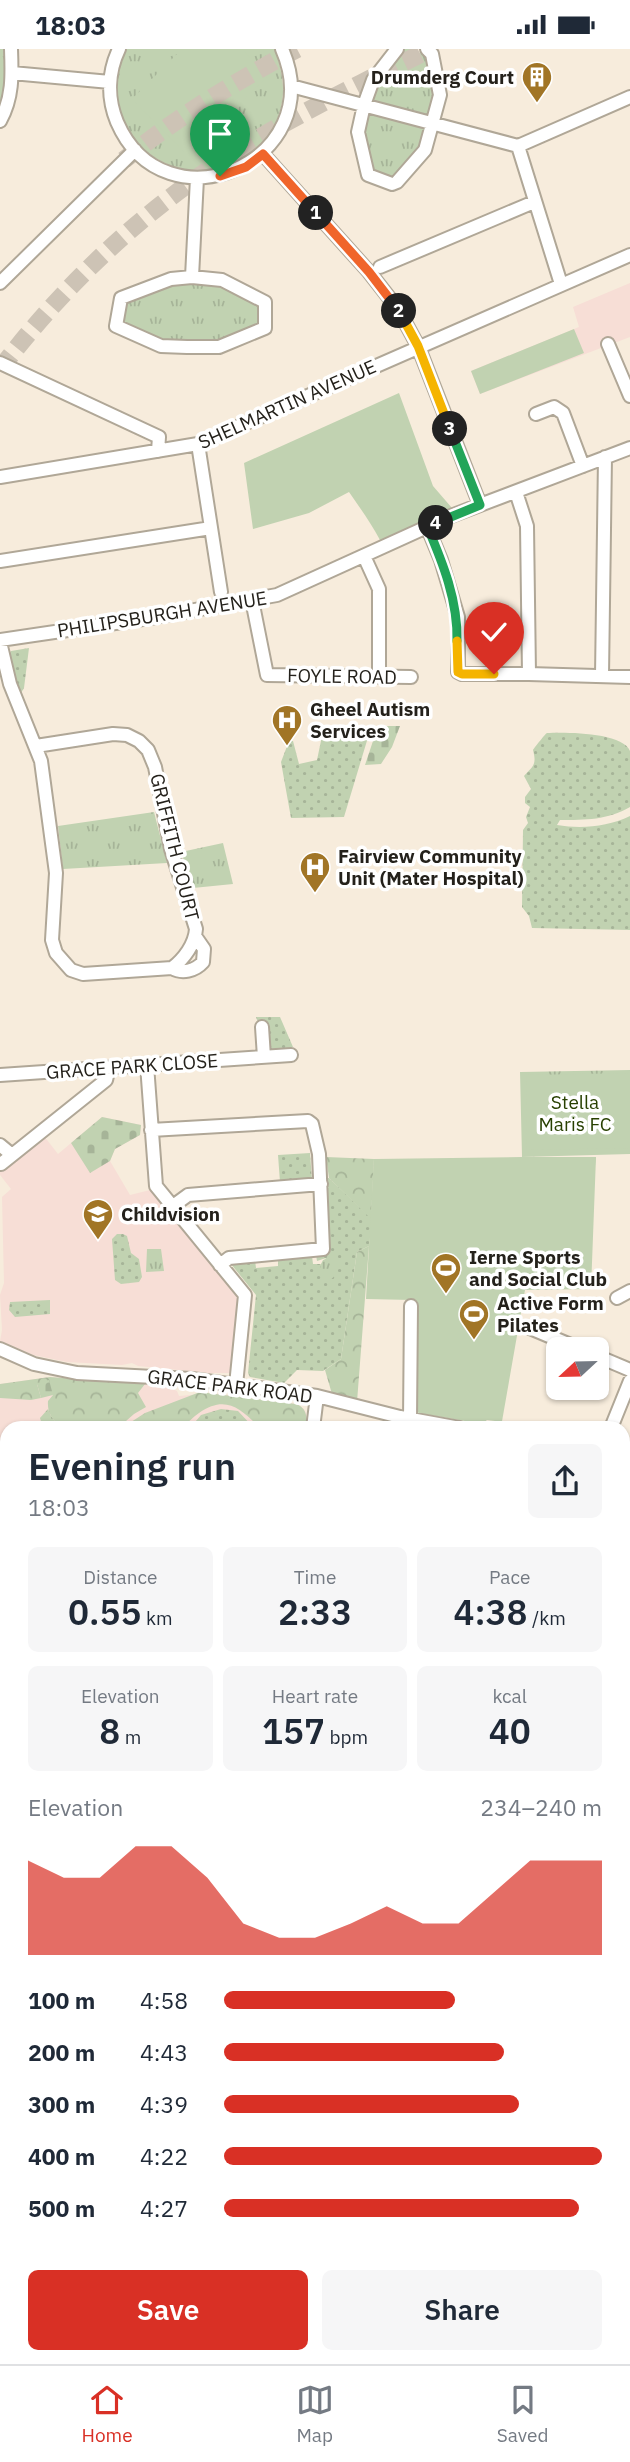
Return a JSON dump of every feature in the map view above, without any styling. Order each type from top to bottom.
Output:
[{"type":"street","points":[[0,121],[9,104],[11,49]]},
{"type":"street","points":[[119,49],[110,82],[114,114],[121,132],[135,151],[149,162],[172,174],[197,178],[220,176],[246,167],[263,154],[278,135],[289,110],[291,86],[288,62],[282,49]]},
{"type":"street","points":[[397,49],[373,80],[358,132],[367,173],[370,177],[392,184],[397,182],[425,151],[440,95],[432,54],[427,49]]},
{"type":"street","points":[[12,73],[110,82]]},
{"type":"street","points":[[291,86],[518,146],[630,97]]},
{"type":"street","points":[[518,146],[561,284]]},
{"type":"street","points":[[0,283],[135,151]]},
{"type":"street","points":[[263,154],[398,309],[418,346],[480,505]]},
{"type":"street","points":[[192,277],[197,178]]},
{"type":"street","points":[[380,267],[534,202]]},
{"type":"street","name":"SHELMARTIN AVENUE","points":[[0,477],[198,445],[630,255]]},
{"type":"street","points":[[192,277],[222,280],[265,302],[265,328],[219,347],[187,347],[161,346],[116,326],[121,298],[171,279],[192,277]]},
{"type":"street","points":[[608,344],[630,397]]},
{"type":"street","points":[[0,363],[159,437],[158,451]]},
{"type":"street","points":[[536,414],[554,407],[563,413],[583,465]]},
{"type":"street","points":[[198,445],[221,592]]},
{"type":"street","name":"PHILIPSBURGH AVENUE","points":[[0,641],[277,595],[427,526],[630,448]]},
{"type":"street","points":[[602,676],[605,457]]},
{"type":"street","points":[[516,492],[527,526],[529,674]]},
{"type":"street","points":[[427,526],[441,560],[458,617],[458,672],[630,677]]},
{"type":"street","points":[[0,561],[211,527]]},
{"type":"street","points":[[364,555],[379,589],[379,677]]},
{"type":"street","name":"FOYLE ROAD","points":[[252,600],[267,675],[411,677]]},
{"type":"street","name":"GRIFFITH COURT","points":[[0,641],[10,684],[36,746],[49,812],[56,873],[52,940],[56,953],[71,970],[83,974],[172,968],[177,971],[192,970],[203,962],[204,949],[195,936]]},
{"type":"street","name":"GRIFFITH COURT","points":[[36,746],[113,734],[127,735],[148,750],[155,767],[169,839],[196,929],[187,953],[172,968]]},
{"type":"street","points":[[262,1027],[264,1057]]},
{"type":"street","name":"GRACE PARK CLOSE","points":[[0,1075],[291,1055]]},
{"type":"street","points":[[147,1065],[156,1186],[246,1299],[236,1385]]},
{"type":"street","points":[[1,1164],[106,1080],[109,1068]]},
{"type":"street","points":[[151,1130],[308,1121],[312,1125],[318,1149],[324,1246],[319,1250],[229,1258],[220,1265]]},
{"type":"street","points":[[0,1145],[12,1155]]},
{"type":"street","points":[[173,1206],[187,1195],[321,1184]]},
{"type":"street","points":[[617,1297],[630,1291]]},
{"type":"street","points":[[410,1419],[411,1306]]},
{"type":"street","points":[[530,1328],[551,1337]]},
{"type":"street","name":"GRACE PARK ROAD","points":[[0,1349],[34,1364],[77,1373],[180,1378],[317,1396],[421,1421]]},
{"type":"street","points":[[609,1361],[630,1370]]},
{"type":"street","points":[[614,1421],[630,1381]]},
{"type":"street","points":[[314,1421],[317,1396]]},
{"type":"shaded area","points":[[630,283],[630,337],[480,394],[471,371],[579,327],[573,307]]},
{"type":"shaded area","name":"Childvision","points":[[102,1117],[141,1125],[140,1135],[115,1149],[110,1161],[130,1195],[150,1190],[235,1289],[238,1299],[230,1373],[138,1366],[132,1363],[122,1365],[67,1362],[33,1355],[0,1341],[0,1295],[4,1283],[2,1197],[11,1189],[0,1171],[44,1136],[58,1154]]},
{"type":"shaded area","points":[[50,1377],[162,1385],[177,1391],[179,1396],[213,1393],[296,1404],[304,1409],[307,1421],[0,1421],[0,1384]]},
{"type":"green space","points":[[0,49],[7,49],[7,102],[0,115]]},
{"type":"green space","points":[[123,49],[275,49],[283,92],[274,126],[263,143],[233,165],[196,171],[177,168],[159,160],[131,137],[115,101],[115,78]]},
{"type":"green space","points":[[182,49],[242,49],[268,76],[187,155],[132,99]]},
{"type":"green space","points":[[404,49],[427,56],[436,94],[421,150],[394,179],[374,175],[361,131],[373,85]]},
{"type":"green space","points":[[215,283],[262,304],[262,325],[218,343],[164,343],[119,323],[124,301],[175,284]]},
{"type":"green space","points":[[574,329],[584,353],[480,394],[471,371]]},
{"type":"green space","points":[[399,393],[433,486],[452,508],[380,540],[349,492],[309,513],[253,529],[244,463]]},
{"type":"green space","points":[[29,648],[24,688],[19,696],[9,654],[11,651]]},
{"type":"green space","points":[[378,726],[400,726],[392,747],[381,764],[365,765]]},
{"type":"green space","points":[[547,733],[579,733],[605,737],[625,745],[630,751],[630,807],[605,817],[560,820],[557,825],[594,826],[630,816],[630,930],[532,928],[529,916],[522,907],[523,830],[528,823],[526,817],[530,807],[525,803],[525,797],[531,789],[524,776],[533,765],[533,750]]},
{"type":"green space","points":[[369,734],[344,817],[291,818],[281,762],[289,741],[293,741],[299,764],[317,760],[322,736]]},
{"type":"green space","points":[[154,812],[167,863],[63,869],[58,826]]},
{"type":"green space","points":[[223,843],[233,884],[193,888],[181,852]]},
{"type":"green space","points":[[256,1017],[280,1017],[293,1047],[269,1052]]},
{"type":"green space","name":"Stella Maris FC","points":[[630,1070],[630,1154],[522,1157],[520,1072]]},
{"type":"green space","name":"Stella Maris FC","points":[[630,1073],[630,1148],[527,1150],[526,1075]]},
{"type":"green space","points":[[102,1117],[141,1125],[140,1135],[115,1149],[110,1161],[90,1173],[71,1143]]},
{"type":"green space","points":[[310,1153],[312,1180],[280,1182],[278,1155]]},
{"type":"green space","points":[[326,1157],[374,1159],[371,1219],[329,1178]]},
{"type":"green space","points":[[596,1157],[595,1166],[370,1238],[369,1246],[357,1252],[341,1359],[323,1371],[297,1370],[284,1383],[250,1377],[248,1373],[256,1295],[231,1264],[255,1260],[256,1268],[278,1266],[278,1258],[312,1256],[313,1264],[321,1264],[320,1266],[326,1258],[317,1261],[316,1255],[323,1178],[329,1178],[371,1218],[374,1159],[418,1162]]},
{"type":"green space","name":"Ierne Sports and Social Club","points":[[596,1157],[591,1289],[525,1290],[502,1421],[465,1421],[413,1410],[412,1300],[366,1299],[374,1159]]},
{"type":"green space","points":[[117,1234],[127,1236],[131,1253],[139,1259],[142,1277],[139,1282],[121,1284],[115,1280],[112,1239]]},
{"type":"green space","points":[[369,1246],[357,1402],[332,1394],[325,1370],[341,1359],[357,1252]]},
{"type":"green space","points":[[147,1249],[161,1249],[164,1271],[146,1272]]},
{"type":"green space","points":[[334,1256],[337,1262],[336,1272],[333,1278],[326,1279],[320,1266],[323,1260]]},
{"type":"green space","points":[[50,1300],[50,1314],[15,1317],[9,1310],[10,1302]]},
{"type":"green space","points":[[50,1377],[145,1384],[138,1393],[146,1407],[126,1421],[54,1421],[48,1409],[48,1401],[53,1395],[37,1384],[41,1398],[31,1400],[0,1398],[0,1384]]},
{"type":"green space","points":[[49,1380],[53,1395],[41,1398],[37,1384]]},
{"type":"green space","points":[[200,1392],[296,1404],[304,1410],[306,1421],[252,1421],[239,1410],[225,1404],[209,1407],[190,1421],[133,1421],[145,1413]]},
{"type":"green space","points":[[48,1409],[55,1421],[41,1421],[40,1418]]},
{"type":"green space","points":[[221,1409],[238,1411],[247,1421],[196,1421],[201,1415]]},
{"type":"tunnel","points":[[124,160],[208,100],[297,49]]},
{"type":"tunnel","points":[[0,369],[75,282],[162,204],[225,159],[300,115],[431,49]]},
{"type":"place","name":"Drumderg Court","points":[[537,104]]},
{"type":"place","name":"Gheel Autism Services","points":[[287,747]]},
{"type":"place","name":"Fairview Community Unit (Mater Hospital)","points":[[315,894]]},
{"type":"place","name":"Childvision","points":[[98,1241]]},
{"type":"place","name":"Ierne Sports and Social Club","points":[[446,1295]]},
{"type":"place","name":"Active Form Pilates","points":[[474,1341]]},
{"type":"route","points":[[220,176],[246,167],[263,154],[369,272],[406,321],[480,505],[427,526],[441,560],[458,617],[458,672],[494,674]]}]
